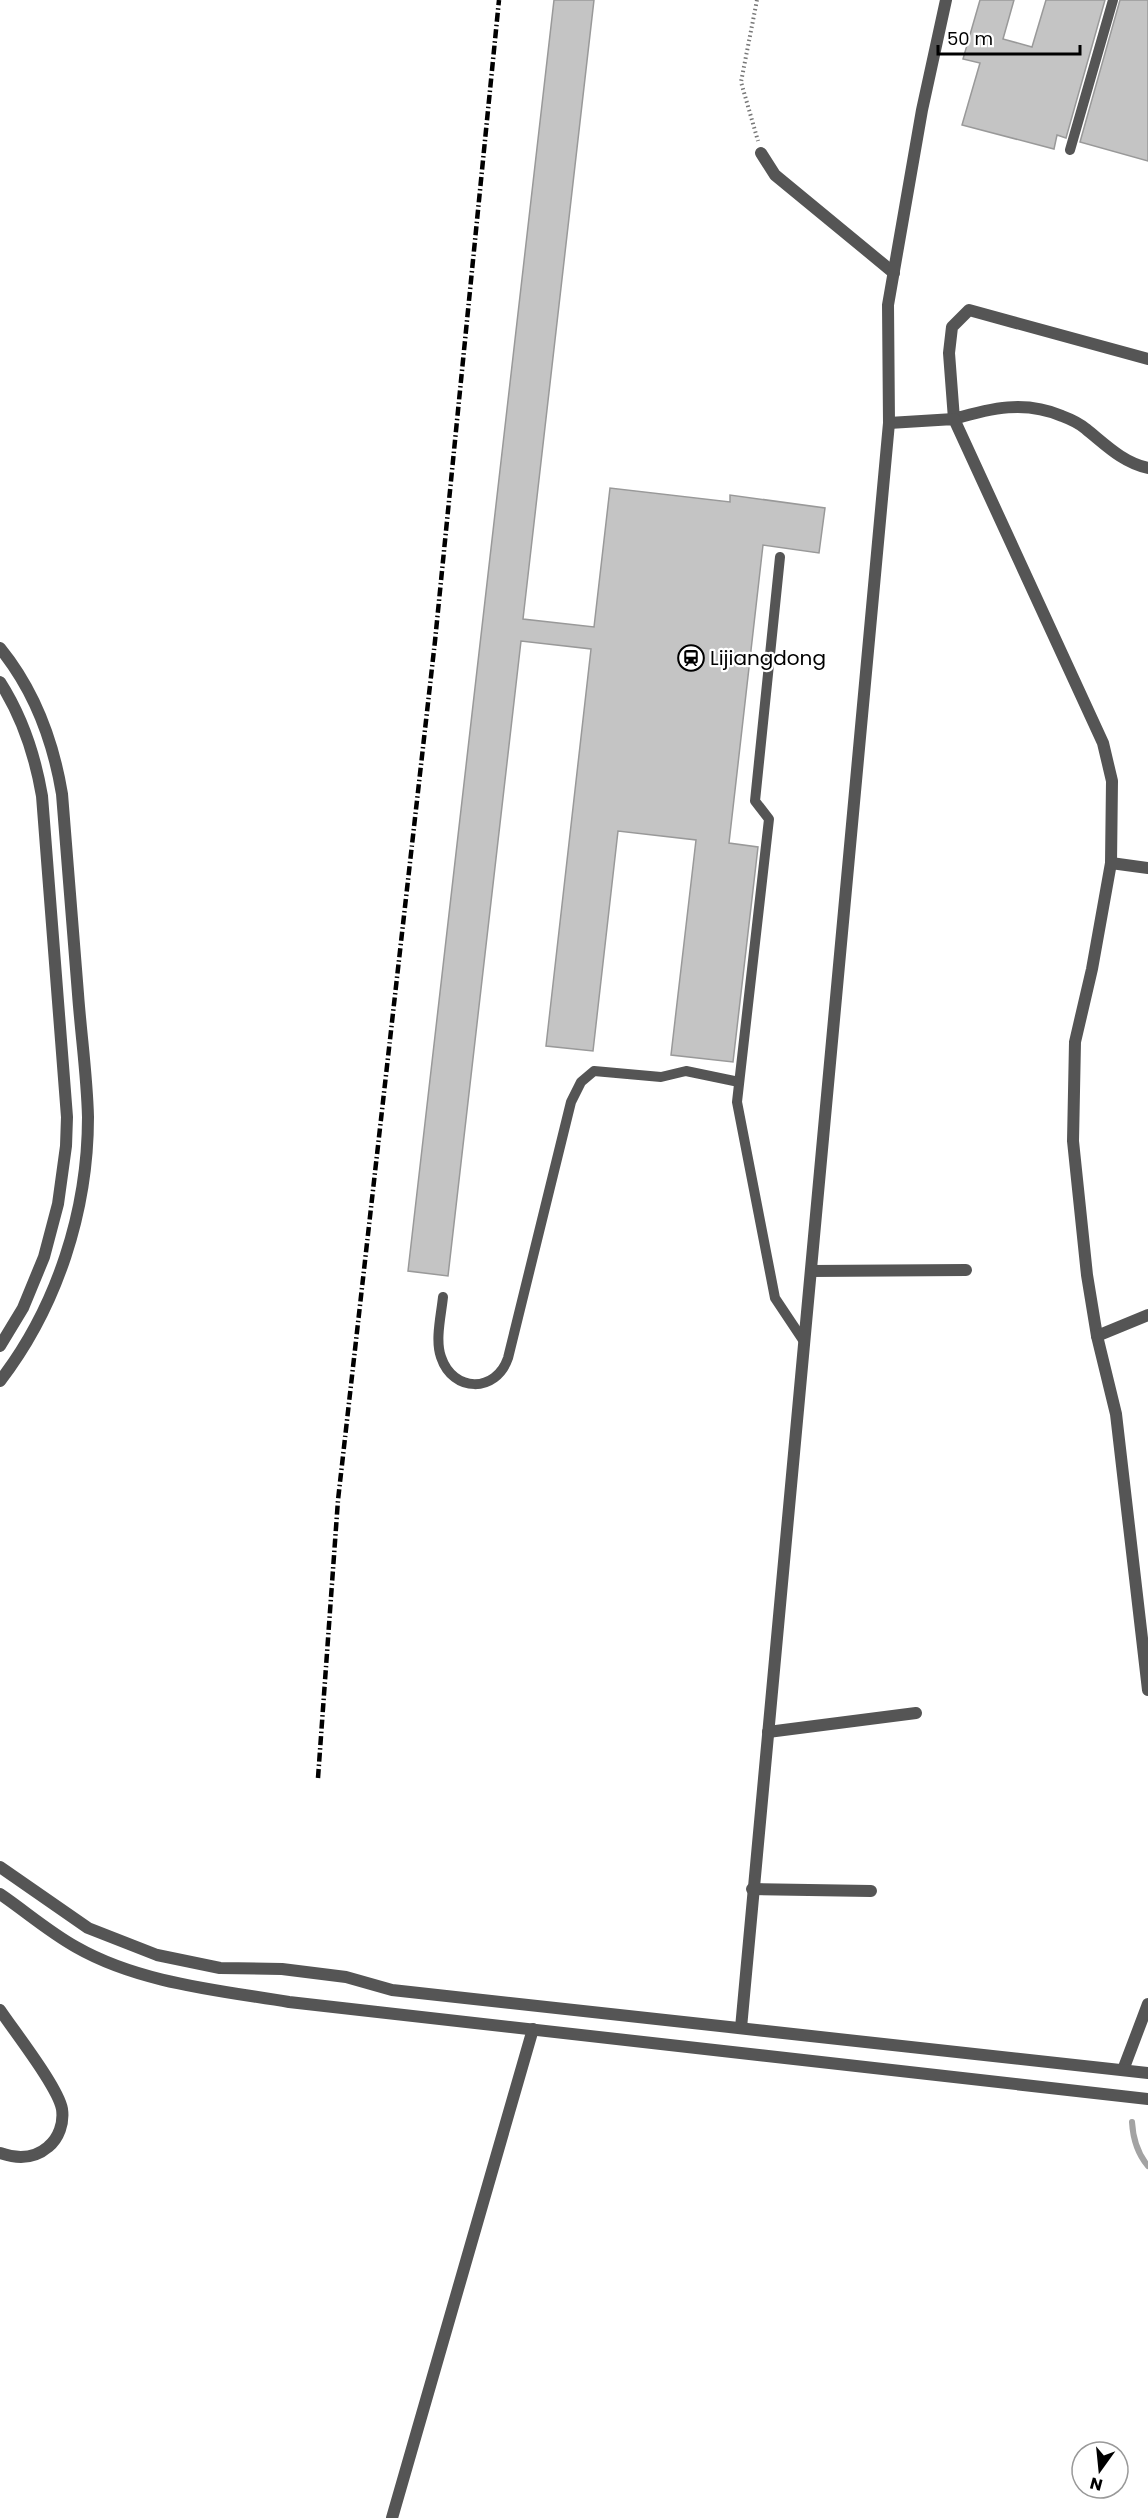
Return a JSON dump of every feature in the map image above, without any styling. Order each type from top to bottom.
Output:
[{"type":"street","points":[[741,2028],[752,1889],[805,1343],[889,423],[888,305],[922,110],[945,0]]},
{"type":"street","points":[[761,153],[775,175],[894,273]]},
{"type":"street","points":[[1148,359],[969,310],[952,327],[949,354],[954,419],[1103,743],[1112,781],[1111,863],[1092,969],[1075,1042],[1073,1142],[1079,1222],[1097,1336],[1116,1414],[1148,1690]]},
{"type":"street","points":[[889,423],[954,419],[988,409],[1029,406],[1048,410],[1084,426],[1123,459],[1148,468]]},
{"type":"street","points":[[0,648],[32,696],[46,728],[58,769],[62,794],[88,1116],[80,1198],[63,1264],[26,1343],[0,1381]]},
{"type":"street","points":[[0,682],[25,728],[40,785],[67,1117],[63,1175],[52,1231],[34,1283],[0,1346]]},
{"type":"street","points":[[1111,863],[1148,868]]},
{"type":"street","points":[[811,1271],[966,1270]]},
{"type":"street","points":[[1097,1336],[1148,1315]]},
{"type":"street","points":[[768,1732],[916,1713]]},
{"type":"street","points":[[0,1866],[88,1928],[157,1955],[188,1963],[220,1968],[292,1970],[346,1977],[392,1990],[1148,2073]]},
{"type":"street","points":[[752,1889],[871,1892]]},
{"type":"street","points":[[0,1894],[75,1946],[135,1973],[289,2002],[1148,2099]]},
{"type":"street","points":[[1123,2070],[1148,2004]]},
{"type":"street","points":[[0,2010],[57,2095],[62,2111],[61,2128],[57,2137],[43,2151],[25,2157],[0,2153]]},
{"type":"street","points":[[392,2518],[533,2029]]},
{"type":"lane","points":[[1070,150],[1113,0]]},
{"type":"lane","points":[[780,557],[755,801],[769,819],[737,1102],[739,1122],[776,1298],[805,1343]]},
{"type":"lane","points":[[443,1298],[438,1344],[446,1367],[459,1380],[468,1383],[477,1385],[494,1378],[501,1373],[508,1358],[571,1102],[581,1082],[594,1071],[661,1077],[686,1071],[739,1082]]},
{"type":"path","points":[[757,0],[741,82],[761,153]]},
{"type":"building","points":[[554,0],[594,0],[523,619],[594,627],[610,488],[730,502],[730,495],[825,508],[819,553],[763,545],[729,843],[758,847],[733,1062],[671,1055],[696,840],[618,831],[593,1051],[546,1046],[591,649],[521,641],[448,1276],[408,1271]]},
{"type":"building","points":[[980,0],[1014,0],[1003,39],[1032,47],[1046,0],[1105,0],[1066,138],[1057,135],[1054,149],[962,125],[980,63],[963,59]]},
{"type":"building","points":[[1120,0],[1148,0],[1148,161],[1080,142]]},
{"type":"waterway","points":[[1132,2122],[1136,2146],[1148,2166]]},
{"type":"railway","points":[[318,1778],[338,1500],[435,641],[499,0]]},
{"type":"place","name":"Lijiangdong","points":[[691,658]]}]
